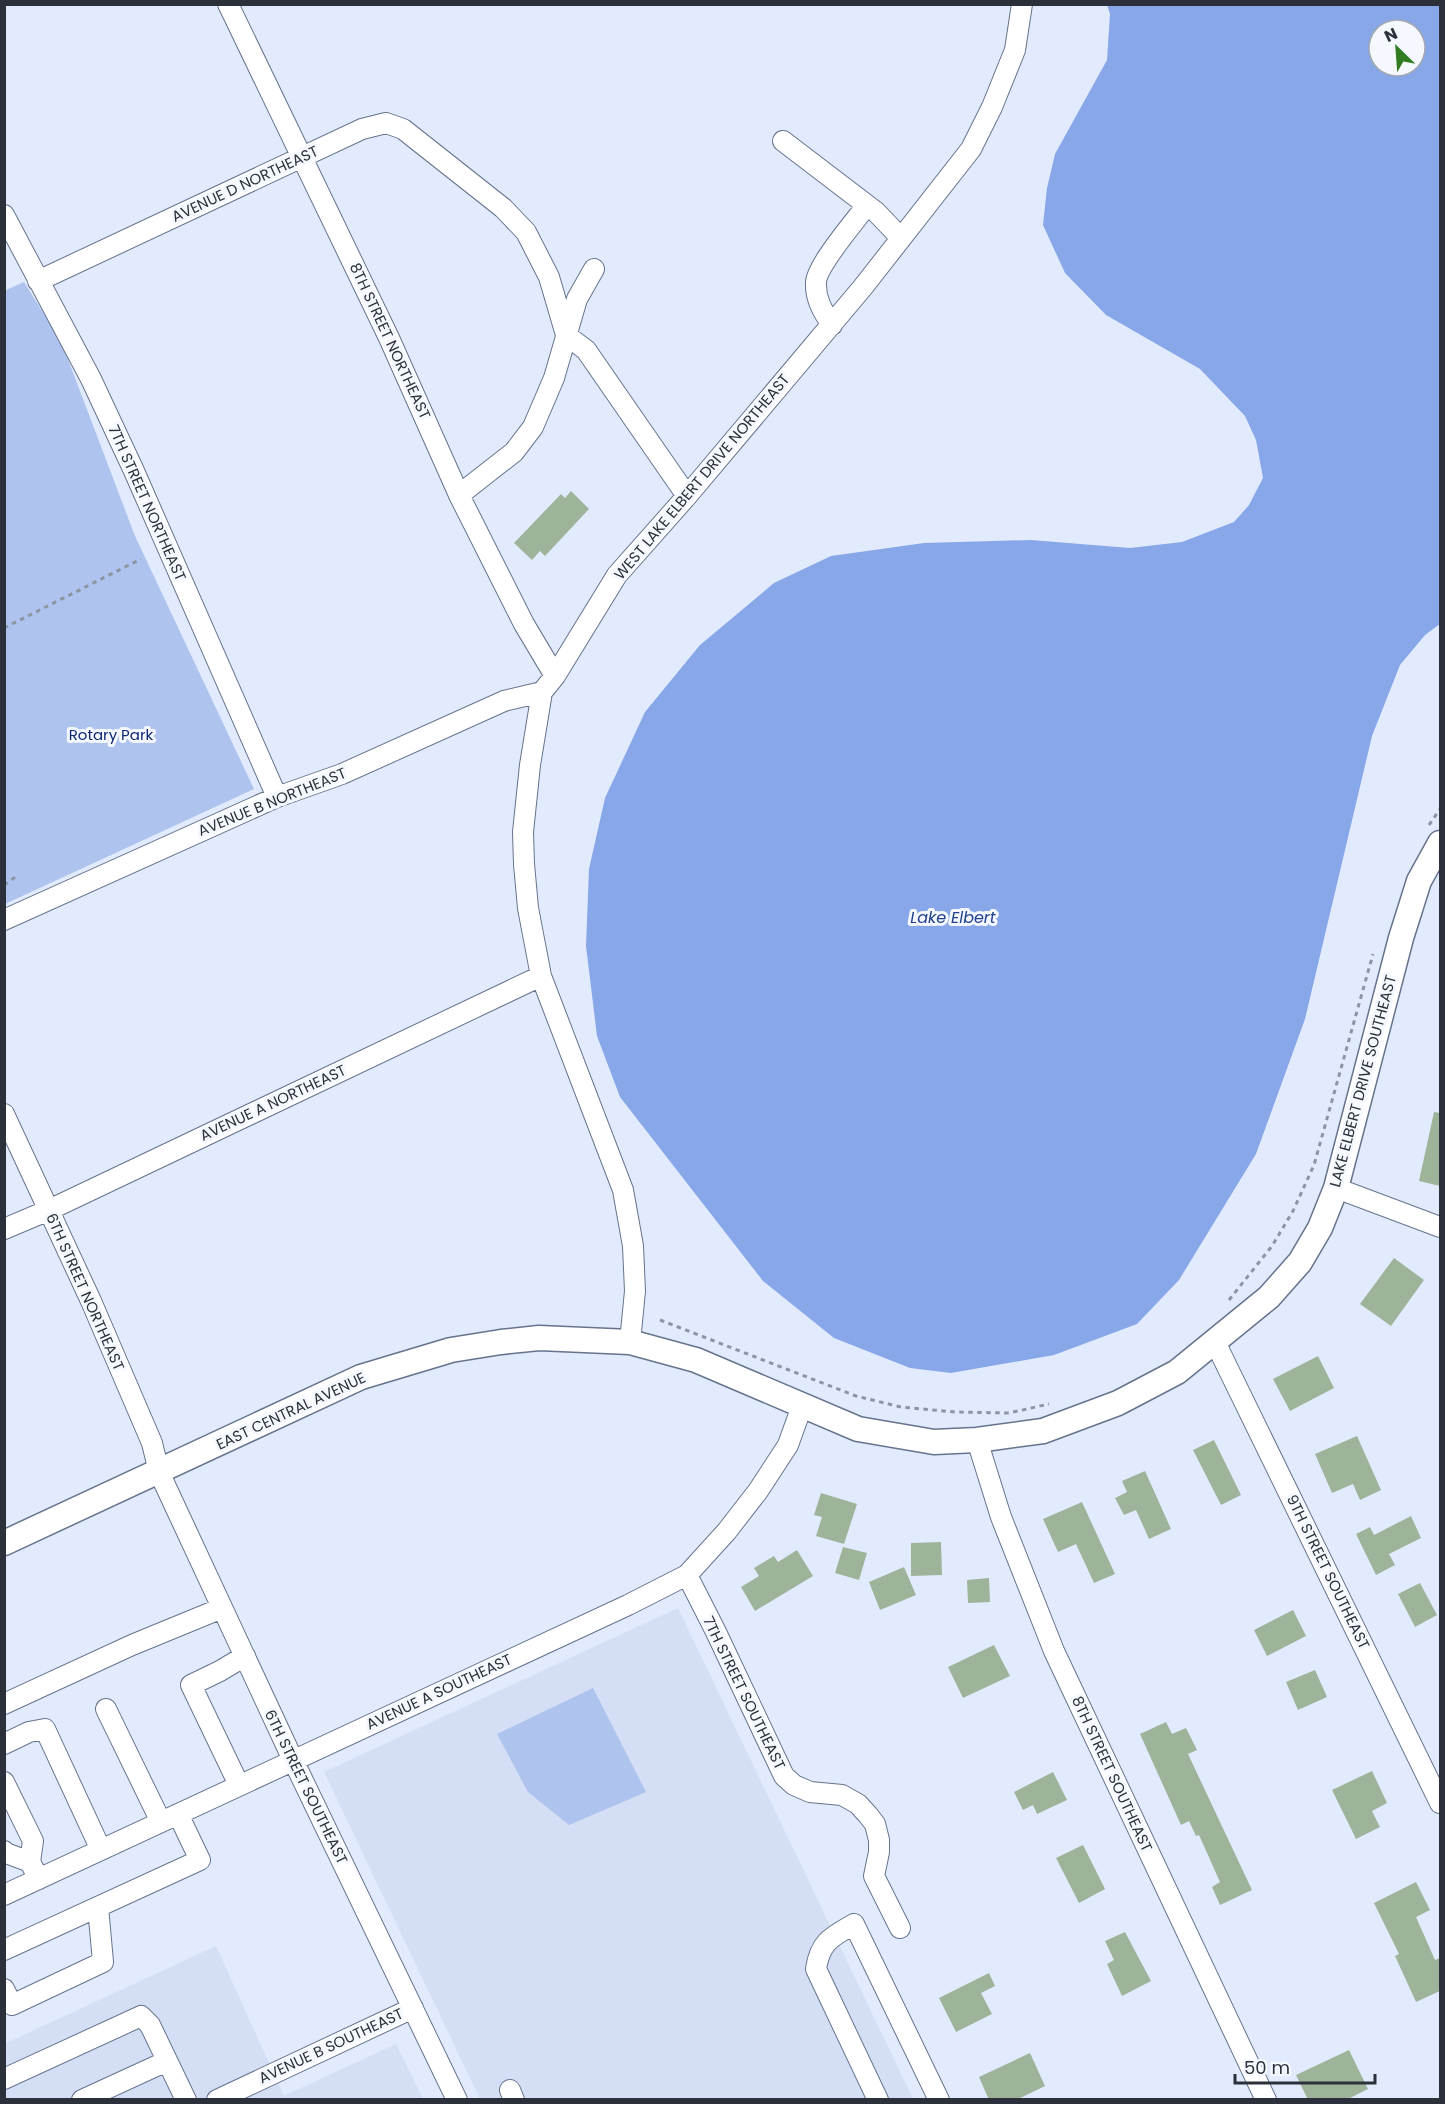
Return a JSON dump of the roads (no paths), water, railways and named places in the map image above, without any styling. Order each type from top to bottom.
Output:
[{"type":"main road","name":"LAKE ELBERT DRIVE SOUTHEAST","points":[[630,1342],[696,1360],[858,1429],[934,1442],[977,1440],[1043,1431],[1118,1403],[1177,1372],[1269,1297],[1300,1262],[1320,1228],[1336,1188],[1401,938],[1434,834]]},
{"type":"main road","name":"EAST CENTRAL AVENUE","points":[[4,1543],[361,1377],[451,1350],[501,1342],[539,1338],[630,1342]]},
{"type":"street","name":"8TH STREET NORTHEAST","points":[[228,4],[389,338],[459,495],[524,624],[555,676]]},
{"type":"street","name":"WEST LAKE ELBERT DRIVE NORTHEAST","points":[[542,692],[555,676],[617,575],[832,325],[971,149],[1015,50],[1022,4]]},
{"type":"street","name":"AVENUE D NORTHEAST","points":[[38,281],[362,129],[386,123],[403,129],[503,208],[526,232],[549,277],[566,335]]},
{"type":"street","points":[[783,141],[867,205],[901,238]]},
{"type":"street","points":[[832,325],[819,306],[815,280],[830,255],[867,205]]},
{"type":"street","name":"7TH STREET NORTHEAST","points":[[4,215],[71,338],[134,471],[277,797]]},
{"type":"street","points":[[459,495],[514,452],[533,427],[554,378],[577,299],[594,269]]},
{"type":"street","points":[[566,335],[586,350],[687,496]]},
{"type":"street","points":[[542,692],[524,832],[528,908],[541,976],[623,1190],[633,1246],[635,1291],[630,1342]]},
{"type":"street","name":"AVENUE B NORTHEAST","points":[[4,920],[277,797],[342,774],[504,701],[542,692]]},
{"type":"street","name":"AVENUE A NORTHEAST","points":[[4,1229],[49,1210],[541,976]]},
{"type":"street","name":"6TH STREET NORTHEAST","points":[[4,1114],[91,1301],[152,1443],[159,1472]]},
{"type":"street","points":[[1336,1188],[1440,1227]]},
{"type":"street","name":"9TH STREET SOUTHEAST","points":[[1215,1342],[1440,1803]]},
{"type":"street","name":"AVENUE A SOUTHEAST","points":[[4,1895],[35,1870],[101,1850],[617,1610],[687,1575],[727,1532],[758,1491],[788,1445],[802,1406]]},
{"type":"street","name":"8TH STREET SOUTHEAST","points":[[977,1440],[1001,1517],[1054,1651],[1266,2100]]},
{"type":"street","name":"6TH STREET SOUTHEAST","points":[[159,1472],[293,1760],[457,2100]]},
{"type":"street","name":"7TH STREET SOUTHEAST","points":[[687,1575],[784,1776],[794,1785],[810,1792],[842,1795],[858,1804],[875,1824],[879,1852],[874,1876],[900,1928]]},
{"type":"street","points":[[4,1704],[132,1645],[222,1608]]},
{"type":"street","points":[[239,1785],[191,1684],[220,1671],[245,1656]]},
{"type":"street","points":[[4,1950],[200,1860],[170,1818],[106,1709]]},
{"type":"street","points":[[4,1744],[29,1732],[45,1729],[101,1850]]},
{"type":"street","points":[[4,1782],[33,1841],[35,1870]]},
{"type":"street","points":[[4,1851],[35,1870]]},
{"type":"street","points":[[8,1997],[103,1962],[98,1907]]},
{"type":"street","points":[[878,2100],[816,1969],[819,1952],[832,1936],[854,1924],[939,2100]]},
{"type":"street","name":"AVENUE B SOUTHEAST","points":[[217,2100],[413,2008]]},
{"type":"street","points":[[4,2079],[141,2016],[150,2025],[186,2100]]},
{"type":"street","points":[[82,2100],[167,2061]]},
{"type":"water","name":"Lake Elbert","points":[[1107,5],[1440,5],[1440,624],[1425,635],[1400,665],[1372,736],[1305,1019],[1256,1154],[1179,1280],[1137,1324],[1054,1355],[951,1373],[910,1368],[834,1338],[763,1281],[620,1097],[597,1036],[586,946],[589,869],[605,798],[645,712],[700,645],[774,583],[831,556],[924,543],[1031,540],[1130,548],[1182,542],[1234,522],[1249,505],[1263,478],[1256,440],[1245,416],[1200,369],[1106,315],[1065,273],[1043,225],[1047,188],[1055,154],[1107,60],[1110,14]]},
{"type":"park label","name":"Rotary Park","points":[[111,735]]}]
